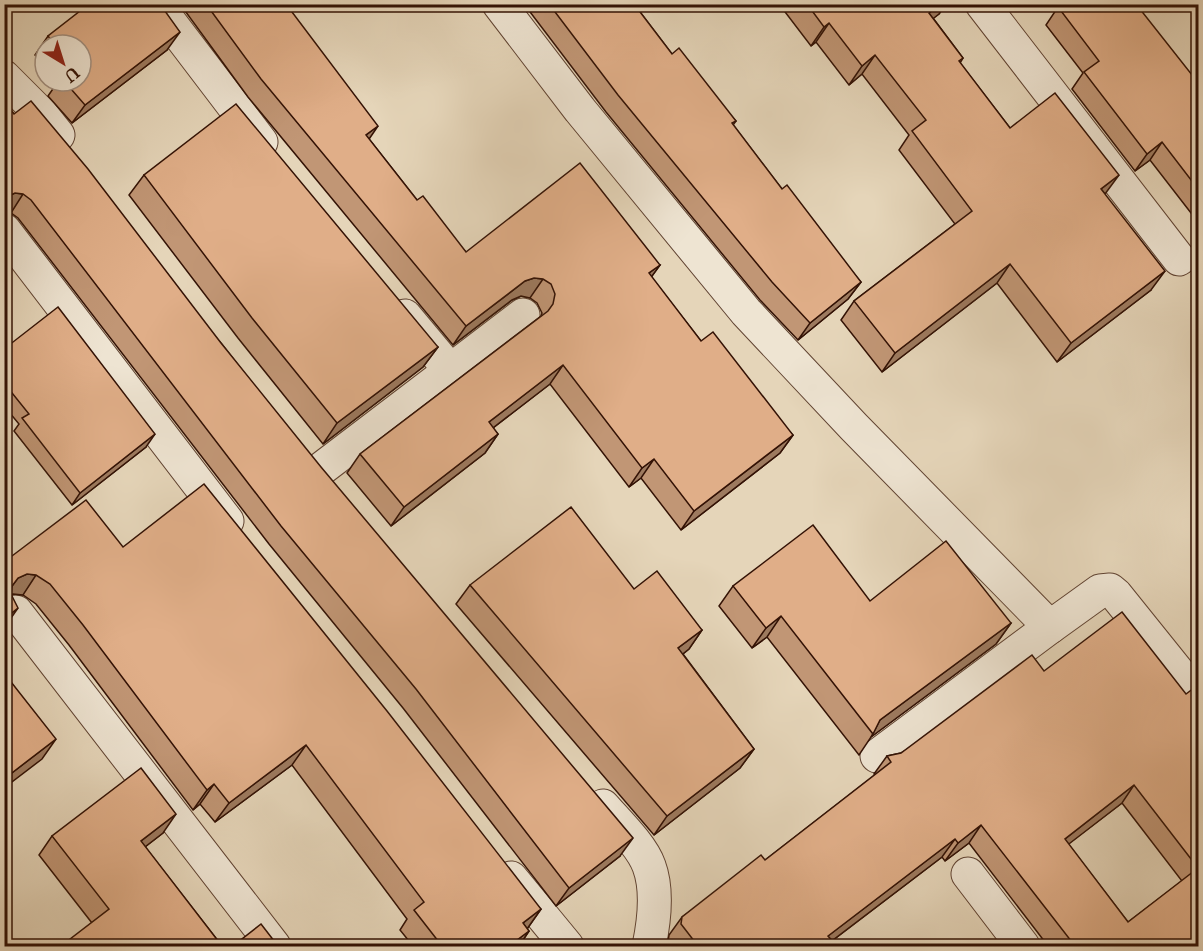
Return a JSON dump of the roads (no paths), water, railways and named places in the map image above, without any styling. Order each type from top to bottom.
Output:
[{"type":"street","points":[[156,4],[233,109],[282,168]]},
{"type":"street","points":[[499,4],[580,110],[746,312],[854,427],[1050,627]]},
{"type":"street","points":[[982,4],[1179,259]]},
{"type":"street","points":[[4,76],[42,114],[78,162]]},
{"type":"street","points":[[4,230],[246,546]]},
{"type":"street","points":[[384,290],[450,370]]},
{"type":"street","points":[[321,469],[523,315]]},
{"type":"street","points":[[298,441],[343,496]]},
{"type":"street","points":[[877,756],[1100,591],[1110,590],[1116,595],[1198,697]]},
{"type":"street","points":[[16,612],[274,946]]},
{"type":"street","points":[[583,783],[629,836],[649,866],[654,897],[649,946]]},
{"type":"street","points":[[494,857],[567,946]]},
{"type":"street","points":[[968,874],[1023,946]]}]
